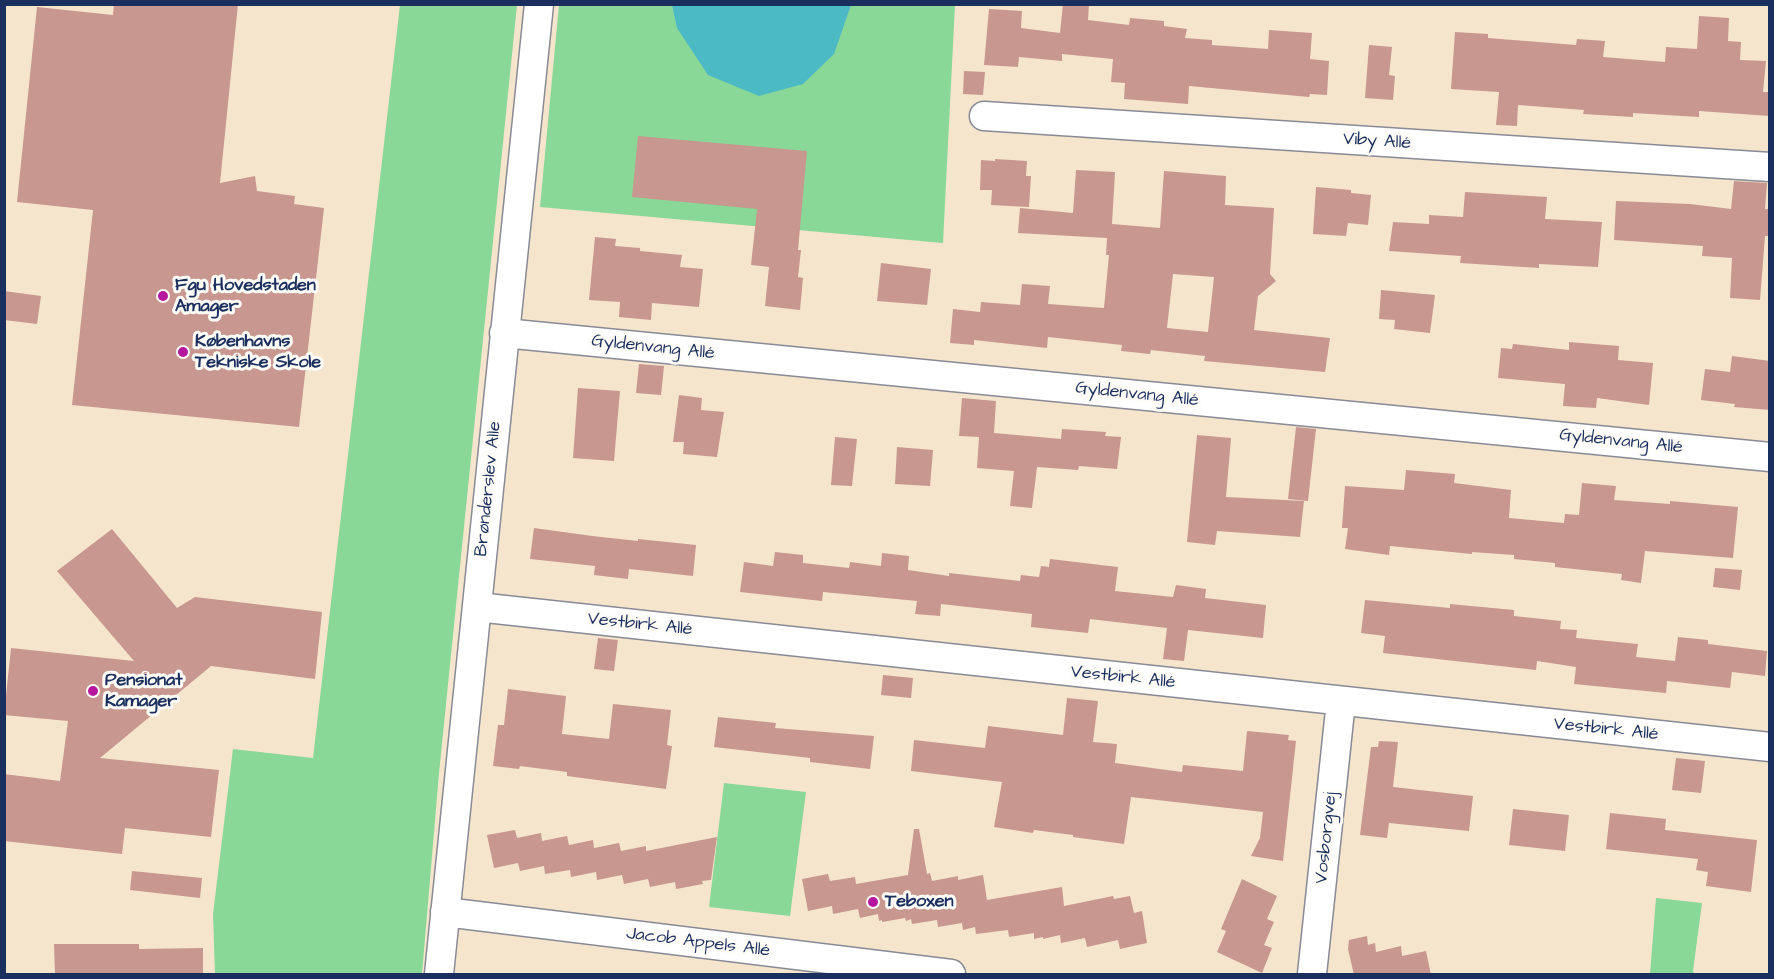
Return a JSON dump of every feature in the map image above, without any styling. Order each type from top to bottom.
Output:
[{"type":"street","name":"Brønderslev Alle","points":[[439,975],[539,4]]},
{"type":"street","name":"Viby Allé","points":[[984,116],[1770,167]]},
{"type":"street","name":"Gyldenvang Allé","points":[[504,333],[1770,457]]},
{"type":"street","name":"Vestbirk Allé","points":[[477,607],[1770,747]]},
{"type":"street","name":"Vosborgvej","points":[[1312,975],[1341,701]]},
{"type":"street","name":"Jacob Appels Allé","points":[[445,912],[951,975]]},
{"type":"green space","points":[[400,5],[517,5],[439,773],[422,974],[215,974],[213,914],[233,749],[313,758]]},
{"type":"green space","points":[[559,5],[955,5],[943,243],[540,207]]},
{"type":"green space","points":[[724,783],[806,792],[790,916],[709,907]]},
{"type":"green space","points":[[1656,898],[1702,903],[1694,974],[1650,974]]},
{"type":"water","points":[[672,4],[851,5],[834,54],[803,84],[759,96],[708,75],[677,28]]},
{"type":"building","points":[[114,4],[238,4],[220,183],[255,176],[257,191],[295,196],[294,204],[324,208],[299,427],[72,405],[93,210],[17,202],[37,7],[113,15]]},
{"type":"building","points":[[1063,4],[1089,4],[1088,20],[1129,25],[1130,18],[1164,21],[1164,26],[1187,29],[1185,38],[1212,40],[1212,45],[1268,49],[1269,30],[1312,33],[1310,59],[1329,61],[1327,95],[1310,94],[1309,97],[1189,86],[1188,104],[1124,99],[1125,83],[1111,82],[1113,59],[1062,54],[1062,61],[1019,57],[1018,67],[984,65],[989,9],[1022,11],[1021,28],[1060,33]]},
{"type":"building","points":[[1699,16],[1729,18],[1728,41],[1741,42],[1740,60],[1766,61],[1763,92],[1770,92],[1770,116],[1699,111],[1699,117],[1633,113],[1633,117],[1583,114],[1584,110],[1518,105],[1517,126],[1496,125],[1499,92],[1451,89],[1455,32],[1488,34],[1488,38],[1576,45],[1577,39],[1605,41],[1603,57],[1665,62],[1666,47],[1697,49]]},
{"type":"building","points":[[1369,45],[1392,47],[1389,75],[1395,76],[1393,100],[1365,98]]},
{"type":"building","points":[[964,71],[985,72],[983,95],[963,94]]},
{"type":"building","points":[[638,136],[807,151],[798,250],[801,250],[798,277],[803,278],[800,310],[765,306],[769,267],[751,265],[757,209],[632,197]]},
{"type":"building","points":[[995,159],[1027,161],[1026,176],[1031,176],[1029,207],[991,205],[992,190],[980,190],[981,160],[995,161]]},
{"type":"building","points":[[1076,170],[1115,172],[1112,224],[1160,228],[1164,171],[1226,176],[1225,205],[1274,208],[1270,274],[1276,281],[1258,296],[1254,330],[1330,338],[1325,372],[1204,361],[1205,356],[1151,350],[1150,354],[1121,351],[1122,345],[1048,337],[1047,348],[974,340],[974,345],[950,343],[953,309],[980,312],[981,302],[1020,305],[1022,284],[1050,286],[1048,304],[1104,308],[1109,255],[1106,255],[1107,238],[1018,233],[1020,208],[1073,213]],"holes":[[[1173,274],[1214,277],[1208,332],[1167,328]]]},
{"type":"building","points":[[1734,181],[1767,183],[1765,209],[1770,209],[1770,236],[1765,236],[1760,300],[1730,298],[1732,258],[1702,256],[1703,246],[1614,240],[1616,201],[1690,204],[1731,209]]},
{"type":"building","points":[[1316,187],[1351,190],[1351,193],[1371,195],[1368,225],[1348,223],[1346,236],[1313,234]]},
{"type":"building","points":[[1465,192],[1547,197],[1545,219],[1602,222],[1598,267],[1539,264],[1539,268],[1460,263],[1461,256],[1389,251],[1393,222],[1429,224],[1429,215],[1463,217]]},
{"type":"building","points":[[595,237],[616,239],[615,246],[682,255],[680,267],[703,269],[699,307],[652,303],[651,320],[619,317],[620,302],[589,300]]},
{"type":"building","points":[[881,263],[931,269],[927,305],[877,301]]},
{"type":"building","points":[[1381,290],[1435,295],[1430,333],[1394,329],[1395,320],[1379,319]]},
{"type":"building","points":[[4,291],[41,296],[37,324],[4,320]]},
{"type":"building","points":[[1569,342],[1619,346],[1618,360],[1653,363],[1649,405],[1597,398],[1596,408],[1563,406],[1565,384],[1498,378],[1501,348],[1512,349],[1513,344],[1569,350]]},
{"type":"building","points":[[1732,356],[1770,361],[1770,410],[1734,407],[1735,404],[1701,400],[1705,369],[1730,372]]},
{"type":"building","points":[[639,364],[664,366],[661,395],[636,393]]},
{"type":"building","points":[[578,388],[620,391],[614,461],[573,458]]},
{"type":"building","points":[[679,395],[702,398],[701,410],[724,412],[717,457],[683,454],[684,442],[673,442]]},
{"type":"building","points":[[962,398],[996,401],[994,433],[1061,439],[1062,429],[1106,432],[1105,436],[1121,437],[1117,469],[1079,466],[1078,470],[1037,467],[1032,508],[1010,506],[1014,471],[977,468],[979,437],[959,436]]},
{"type":"building","points":[[1296,427],[1316,429],[1308,501],[1288,499]]},
{"type":"building","points":[[1197,435],[1231,438],[1226,497],[1304,501],[1300,537],[1217,531],[1215,545],[1187,542]]},
{"type":"building","points":[[835,437],[857,439],[852,486],[831,485]]},
{"type":"building","points":[[897,447],[933,450],[930,486],[895,484]]},
{"type":"building","points":[[1406,470],[1455,474],[1454,483],[1511,490],[1509,518],[1564,523],[1565,514],[1579,515],[1582,483],[1616,486],[1614,500],[1670,504],[1670,501],[1738,507],[1733,558],[1645,551],[1641,583],[1621,580],[1622,574],[1555,567],[1555,563],[1514,559],[1514,555],[1472,552],[1472,554],[1390,546],[1389,555],[1345,549],[1348,528],[1342,528],[1345,486],[1404,490]]},
{"type":"building","points":[[534,528],[638,541],[638,539],[696,545],[693,576],[629,569],[628,579],[594,575],[595,566],[530,559]]},
{"type":"building","name":"Pensionat Kamager","points":[[112,529],[177,608],[195,597],[322,612],[315,679],[211,666],[100,758],[219,770],[211,837],[125,828],[122,854],[4,841],[4,774],[60,781],[68,721],[4,715],[11,648],[134,661],[57,571]]},
{"type":"building","points":[[775,552],[803,555],[803,563],[849,568],[850,562],[881,566],[882,553],[909,556],[908,570],[949,576],[949,573],[1020,581],[1021,575],[1039,577],[1041,566],[1049,567],[1050,559],[1118,567],[1115,591],[1173,597],[1176,585],[1206,589],[1205,598],[1266,605],[1263,638],[1188,630],[1184,661],[1163,659],[1167,628],[1090,619],[1088,633],[1031,627],[1032,614],[941,604],[940,616],[915,614],[917,601],[823,592],[822,601],[740,592],[744,562],[773,566]]},
{"type":"building","points":[[1715,568],[1742,570],[1740,590],[1713,587]]},
{"type":"building","points":[[1365,600],[1450,608],[1450,604],[1514,610],[1514,616],[1561,621],[1560,629],[1577,630],[1576,638],[1638,644],[1636,657],[1675,661],[1678,637],[1708,640],[1708,644],[1767,651],[1765,676],[1732,672],[1730,688],[1667,681],[1666,693],[1574,684],[1576,667],[1537,661],[1536,670],[1383,653],[1385,636],[1361,633]]},
{"type":"building","points":[[598,638],[618,640],[614,671],[594,669]]},
{"type":"building","points":[[883,675],[913,678],[911,698],[881,695]]},
{"type":"building","points":[[508,689],[566,696],[562,734],[609,739],[613,704],[671,710],[667,745],[672,746],[666,789],[567,776],[567,772],[520,766],[519,769],[493,766],[498,725],[504,725]]},
{"type":"building","points":[[1067,698],[1098,701],[1093,742],[1117,744],[1115,763],[1182,772],[1183,765],[1243,771],[1247,731],[1289,735],[1288,740],[1296,741],[1283,861],[1251,856],[1260,838],[1263,812],[1131,797],[1124,844],[1073,837],[1073,835],[1034,830],[1033,833],[994,827],[1002,782],[911,771],[914,740],[985,748],[988,726],[1063,735]]},
{"type":"building","points":[[718,717],[776,723],[775,728],[874,736],[870,769],[810,762],[810,758],[714,747]]},
{"type":"building","points":[[1379,741],[1398,742],[1393,787],[1473,796],[1469,831],[1389,823],[1387,838],[1360,835],[1371,747],[1378,747]]},
{"type":"building","points":[[1676,758],[1705,761],[1701,793],[1672,790]]},
{"type":"building","points":[[1513,809],[1569,815],[1565,851],[1509,845]]},
{"type":"building","points":[[1610,813],[1666,819],[1665,830],[1757,840],[1751,892],[1706,886],[1708,872],[1696,870],[1698,859],[1606,849]]},
{"type":"building","points":[[914,829],[919,829],[927,874],[930,873],[932,881],[958,876],[958,880],[983,875],[987,900],[1062,887],[1064,906],[1113,896],[1114,899],[1130,896],[1134,913],[1142,911],[1147,943],[1120,949],[1118,940],[1087,947],[1085,938],[1061,943],[1060,935],[1043,939],[1043,937],[1034,939],[1034,933],[1009,937],[1008,930],[976,934],[975,927],[963,930],[962,923],[938,927],[937,920],[912,924],[911,919],[906,921],[905,918],[882,922],[882,920],[879,921],[878,914],[860,918],[858,909],[833,914],[832,906],[808,911],[802,879],[828,874],[830,881],[855,877],[856,884],[908,875]]},
{"type":"building","points":[[515,830],[517,838],[541,833],[542,841],[567,836],[569,845],[593,840],[594,848],[619,843],[621,851],[646,846],[646,851],[717,837],[711,880],[702,881],[703,884],[676,889],[675,882],[650,887],[648,879],[624,884],[622,875],[597,880],[596,872],[571,877],[570,870],[545,874],[544,866],[520,871],[518,863],[494,868],[487,835]]},
{"type":"building","points":[[132,871],[202,878],[200,898],[130,890]]},
{"type":"building","points":[[1242,879],[1277,896],[1267,919],[1274,922],[1264,945],[1272,948],[1262,973],[1217,952],[1226,931],[1221,929]]},
{"type":"building","points":[[1367,936],[1368,945],[1375,943],[1376,952],[1401,946],[1402,956],[1426,951],[1431,975],[1354,975],[1348,949],[1349,940]]},
{"type":"building","points":[[54,944],[139,944],[139,949],[203,948],[203,975],[55,975]]},
{"type":"place","name":"Fgu Hovedstaden Amager","points":[[163,296]]},
{"type":"place","name":"Københavns Tekniske Skole","points":[[183,352]]},
{"type":"place","name":"Pensionat Kamager","points":[[93,691]]},
{"type":"place","name":"Teboxen","points":[[873,902]]}]
